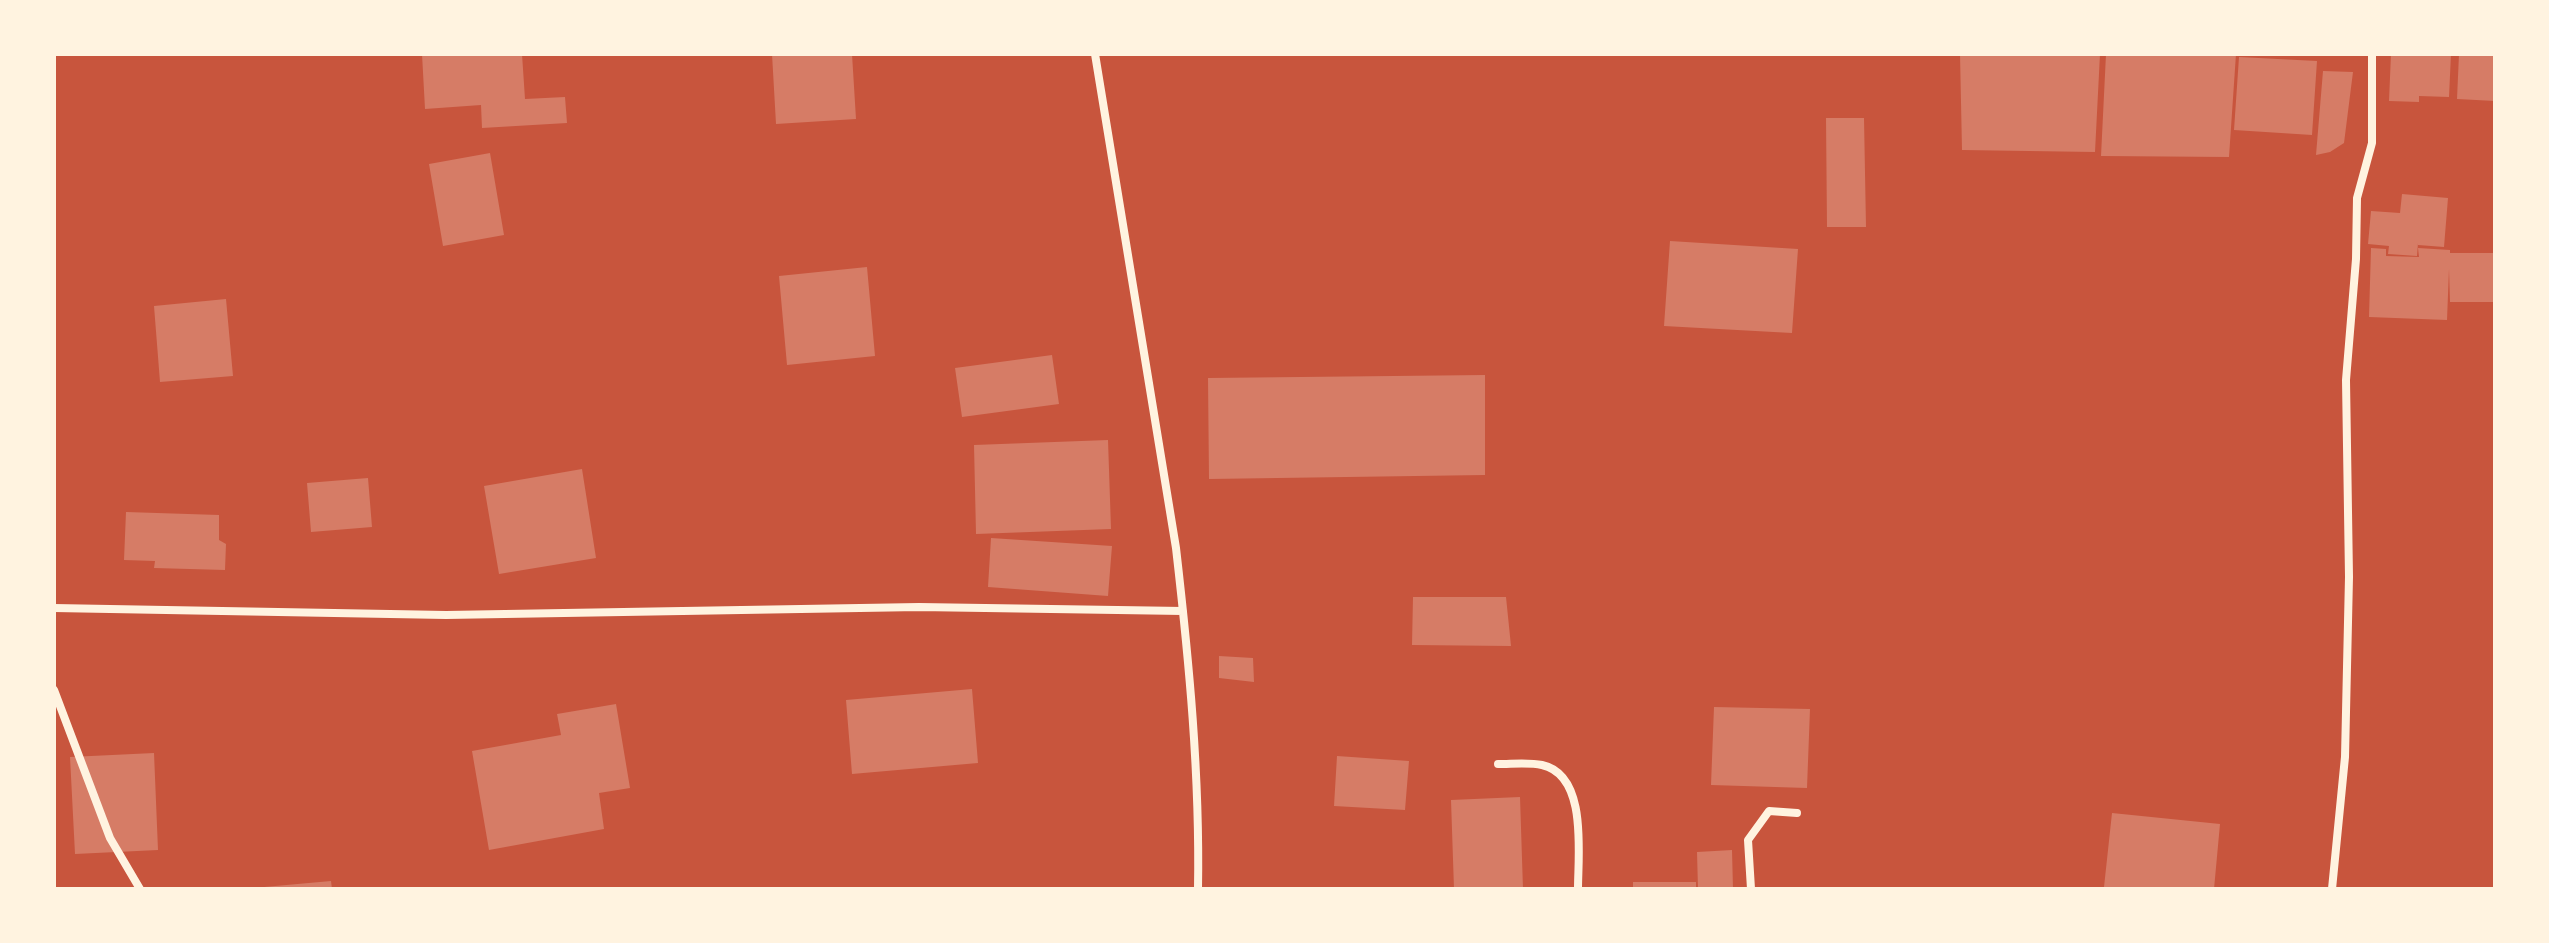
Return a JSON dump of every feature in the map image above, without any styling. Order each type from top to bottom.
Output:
[{"type":"street","points":[[1095,54],[1176,548],[1197,784],[1198,889]]},
{"type":"street","points":[[2332,889],[2345,757],[2349,577],[2346,380],[2356,259],[2357,198],[2372,143],[2372,54]]},
{"type":"street","points":[[54,608],[446,615],[919,607],[1183,611]]},
{"type":"street","points":[[54,690],[110,838],[140,889]]},
{"type":"street","points":[[1498,764],[1544,765],[1569,785],[1577,808],[1578,889]]},
{"type":"street","points":[[1751,889],[1748,840],[1769,811],[1797,813]]},
{"type":"building","points":[[422,54],[522,54],[525,99],[565,97],[567,123],[482,128],[481,105],[425,109]]},
{"type":"building","points":[[772,54],[852,54],[856,119],[776,124]]},
{"type":"building","points":[[1960,54],[2100,54],[2095,152],[1962,150]]},
{"type":"building","points":[[2106,54],[2236,54],[2229,157],[2101,156]]},
{"type":"building","points":[[2391,54],[2451,54],[2449,97],[2419,96],[2419,102],[2389,101]]},
{"type":"building","points":[[2459,54],[2495,54],[2495,101],[2457,99]]},
{"type":"building","points":[[2239,57],[2317,61],[2312,135],[2234,130]]},
{"type":"building","points":[[2323,71],[2353,72],[2344,143],[2330,152],[2316,155]]},
{"type":"building","points":[[1826,118],[1864,118],[1866,227],[1827,227]]},
{"type":"building","points":[[490,153],[504,235],[443,246],[429,164]]},
{"type":"building","points":[[2402,194],[2448,198],[2444,247],[2418,243],[2417,256],[2388,254],[2389,246],[2368,244],[2371,211],[2400,213]]},
{"type":"building","points":[[1670,241],[1798,249],[1792,333],[1664,326]]},
{"type":"building","points":[[2371,248],[2386,249],[2386,256],[2419,257],[2418,248],[2450,250],[2450,253],[2495,253],[2495,302],[2450,302],[2449,269],[2447,320],[2369,317]]},
{"type":"building","points":[[867,267],[875,356],[787,365],[779,276]]},
{"type":"building","points":[[226,299],[233,376],[160,382],[154,306]]},
{"type":"building","points":[[1052,355],[1059,404],[962,417],[955,368]]},
{"type":"building","points":[[1485,375],[1485,475],[1209,479],[1208,378]]},
{"type":"building","points":[[1108,440],[1111,529],[976,534],[974,445]]},
{"type":"building","points":[[582,469],[596,558],[499,574],[484,486]]},
{"type":"building","points":[[368,478],[372,527],[311,532],[307,483]]},
{"type":"building","points":[[126,512],[219,515],[219,540],[226,544],[225,570],[154,568],[155,561],[124,560]]},
{"type":"building","points":[[991,538],[1112,546],[1108,596],[988,587]]},
{"type":"building","points":[[1413,597],[1506,597],[1511,646],[1412,645]]},
{"type":"building","points":[[1219,656],[1253,658],[1254,682],[1219,678]]},
{"type":"building","points":[[972,689],[978,763],[852,774],[846,700]]},
{"type":"building","points":[[616,704],[630,788],[599,793],[604,829],[489,850],[472,751],[561,735],[557,714]]},
{"type":"building","points":[[1714,707],[1810,709],[1807,788],[1711,785]]},
{"type":"building","points":[[154,753],[158,850],[75,854],[70,757]]},
{"type":"building","points":[[1337,756],[1409,761],[1405,810],[1334,806]]},
{"type":"building","points":[[1520,797],[1523,889],[1454,889],[1451,800]]},
{"type":"building","points":[[2112,813],[2220,824],[2214,889],[2104,887]]},
{"type":"building","points":[[1732,850],[1733,889],[1698,889],[1697,852]]},
{"type":"building","points":[[331,881],[332,889],[264,889],[264,887]]},
{"type":"building","points":[[1633,882],[1696,882],[1696,889],[1633,889]]}]
